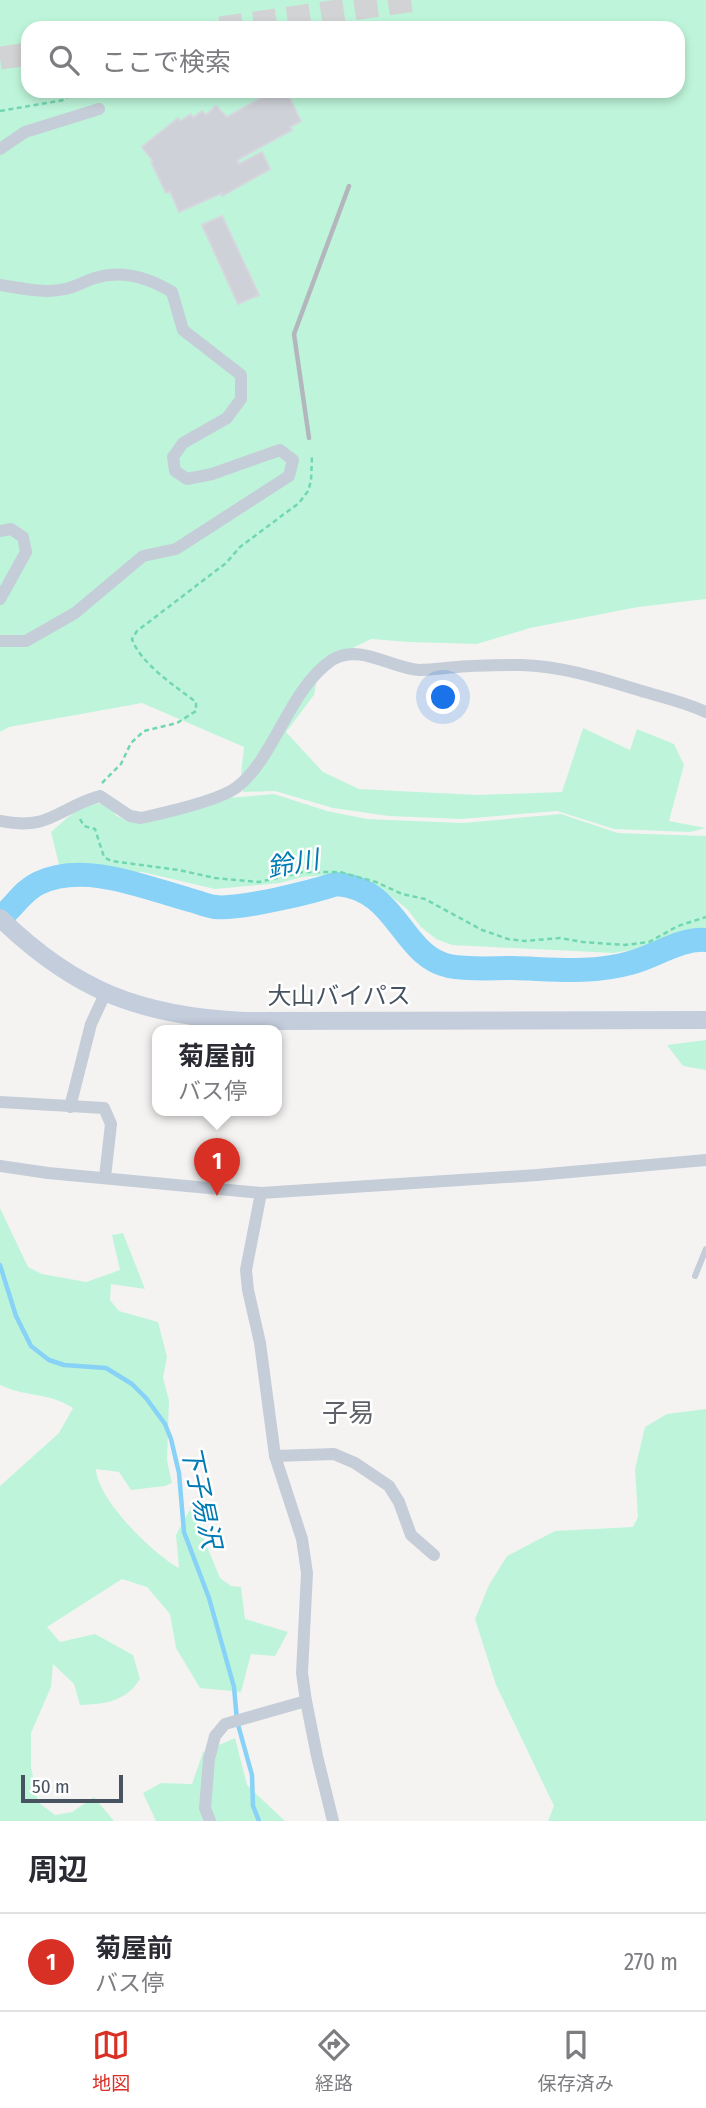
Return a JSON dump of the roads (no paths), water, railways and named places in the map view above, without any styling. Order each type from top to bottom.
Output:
[{"type":"main road","name":"大山バイパス","points":[[0,919],[47,960],[105,994],[149,1009],[178,1015],[244,1021],[706,1020]]},
{"type":"street","points":[[0,149],[25,132],[99,109]]},
{"type":"street","points":[[0,285],[63,290],[99,276],[129,275],[150,279],[172,292],[183,330],[241,375],[241,399],[227,418],[183,443],[173,457],[175,471],[187,479],[212,474],[280,450],[293,460],[289,476],[176,549],[143,556],[75,613],[26,641],[0,641]]},
{"type":"street","points":[[0,531],[11,529],[23,537],[26,552],[0,599]]},
{"type":"street","points":[[0,821],[21,825],[50,820],[100,796],[130,816],[141,818],[215,798],[235,789],[250,775],[292,707],[315,676],[335,658],[346,654],[366,655],[421,670],[524,665],[569,671],[674,700],[706,712]]},
{"type":"street","points":[[69,1107],[92,1024],[105,994]]},
{"type":"street","points":[[0,1102],[104,1108],[111,1124],[105,1177]]},
{"type":"street","points":[[0,1166],[261,1193],[537,1175],[706,1160]]},
{"type":"street","points":[[261,1193],[246,1270],[247,1280],[260,1343],[275,1456],[302,1539],[307,1573],[302,1673],[317,1756],[333,1821]]},
{"type":"street","points":[[275,1456],[334,1454],[355,1462],[389,1486],[399,1502],[411,1535],[434,1555]]},
{"type":"street","points":[[210,1821],[205,1808],[209,1759],[215,1736],[225,1724],[306,1701]]},
{"type":"lane","points":[[695,1276],[706,1249]]},
{"type":"waterway","name":"鈴川","points":[[0,918],[33,886],[57,877],[75,875],[115,879],[215,907],[258,903],[336,884],[357,888],[386,909],[420,950],[433,960],[457,967],[601,969],[639,960],[686,942],[706,940]]},
{"type":"waterway","name":"下子易沢","points":[[0,1265],[16,1316],[31,1346],[49,1360],[64,1365],[106,1368],[132,1384],[165,1424],[179,1473],[184,1532],[209,1598],[234,1687],[237,1721],[252,1775],[253,1806],[259,1821]]},
{"type":"tunnel","points":[[269,21],[415,0]]},
{"type":"tunnel","points":[[0,58],[21,55]]},
{"type":"railway","points":[[309,438],[294,334],[349,186]]},
{"type":"place","name":"菊屋前","points":[[217,1196]]},
{"type":"district","name":"子易","points":[[348,1413]]}]
